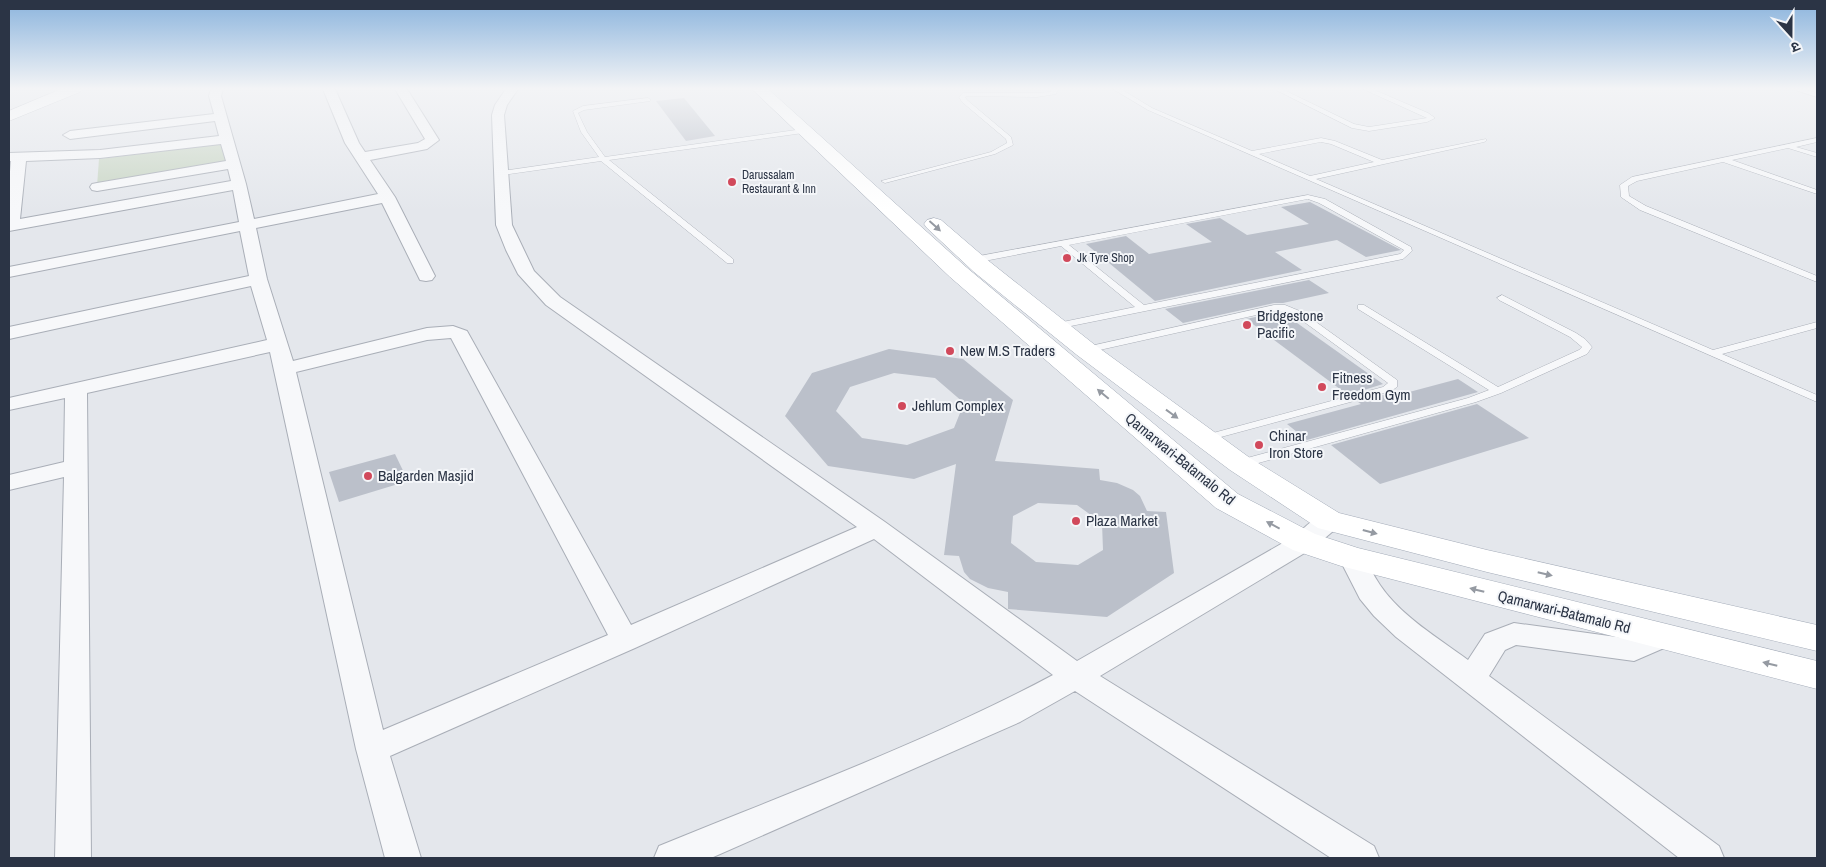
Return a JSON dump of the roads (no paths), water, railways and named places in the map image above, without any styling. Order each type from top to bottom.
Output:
[{"type":"main road","name":"Qamarwari-Batamalo Rd","points":[[827,129],[974,260],[1086,350],[1240,464],[1329,521],[1487,561],[1817,638]]},
{"type":"main road","name":"Qamarwari-Batamalo Rd","points":[[803,130],[958,272],[1228,501],[1304,542],[1352,558],[1817,675]]},
{"type":"street","points":[[70,135],[116,129]]},
{"type":"street","points":[[224,129],[236,174],[258,279],[284,369],[372,749],[403,858]]},
{"type":"street","points":[[346,129],[352,143],[387,197],[426,276]]},
{"type":"street","points":[[361,157],[422,146],[432,140],[427,129]]},
{"type":"street","points":[[499,129],[504,225],[514,250],[527,274],[553,301],[876,528],[1076,676],[1361,858]]},
{"type":"street","points":[[227,139],[100,154],[14,157],[10,226],[94,211],[236,174]]},
{"type":"street","points":[[94,211],[100,154]]},
{"type":"street","points":[[97,186],[236,174]]},
{"type":"street","points":[[9,272],[387,197]]},
{"type":"street","points":[[9,333],[258,279]]},
{"type":"street","points":[[284,369],[427,334],[453,332],[460,335],[624,640]]},
{"type":"street","points":[[9,404],[277,344]]},
{"type":"street","points":[[73,858],[76,389]]},
{"type":"street","points":[[9,482],[76,467]]},
{"type":"street","points":[[672,858],[892,765],[1009,713],[1076,676],[1304,542],[1329,521]]},
{"type":"street","points":[[372,749],[876,528]]},
{"type":"street","points":[[1352,558],[1370,592],[1384,609],[1406,629],[1706,858]]},
{"type":"street","points":[[1471,680],[1495,642],[1514,634],[1634,650],[1661,637]]},
{"type":"lane","points":[[583,129],[604,160],[730,261]]},
{"type":"lane","points":[[885,181],[994,153],[1011,144],[1009,138],[999,129]]},
{"type":"lane","points":[[1197,129],[1817,399]]},
{"type":"lane","points":[[502,174],[803,130]]},
{"type":"lane","points":[[1252,153],[1321,140],[1333,142],[1381,162]]},
{"type":"lane","points":[[1309,178],[1484,140]]},
{"type":"lane","points":[[1817,140],[1635,179],[1624,185],[1625,197],[1643,208],[1817,279]]},
{"type":"lane","points":[[1789,146],[1817,155]]},
{"type":"lane","points":[[1724,160],[1817,192]]},
{"type":"lane","points":[[974,260],[1308,197],[1322,201],[1408,249],[1403,256],[1056,326]]},
{"type":"lane","points":[[1062,243],[1143,309]]},
{"type":"lane","points":[[1240,464],[1472,400],[1497,391],[1583,352],[1586,347],[1582,341],[1573,335],[1502,298]]},
{"type":"lane","points":[[1361,306],[1497,391]]},
{"type":"lane","points":[[1086,350],[1274,308],[1285,308],[1299,314],[1393,382],[1392,386],[1387,390],[1206,438]]},
{"type":"lane","points":[[1714,353],[1817,325]]},
{"type":"place","name":"Darussalam Restaurant & Inn","points":[[732,182]]},
{"type":"place","name":"Jk Tyre Shop","points":[[1067,258]]},
{"type":"place","name":"Bridgestone Pacific","points":[[1247,325]]},
{"type":"place","name":"New M.S Traders","points":[[950,351]]},
{"type":"place","name":"Fitness Freedom Gym","points":[[1322,387]]},
{"type":"place","name":"Jehlum Complex","points":[[902,406]]},
{"type":"place","name":"Chinar Iron Store","points":[[1259,445]]},
{"type":"place","name":"Balgarden Masjid","points":[[368,476]]},
{"type":"place","name":"Plaza Market","points":[[1076,521]]}]
